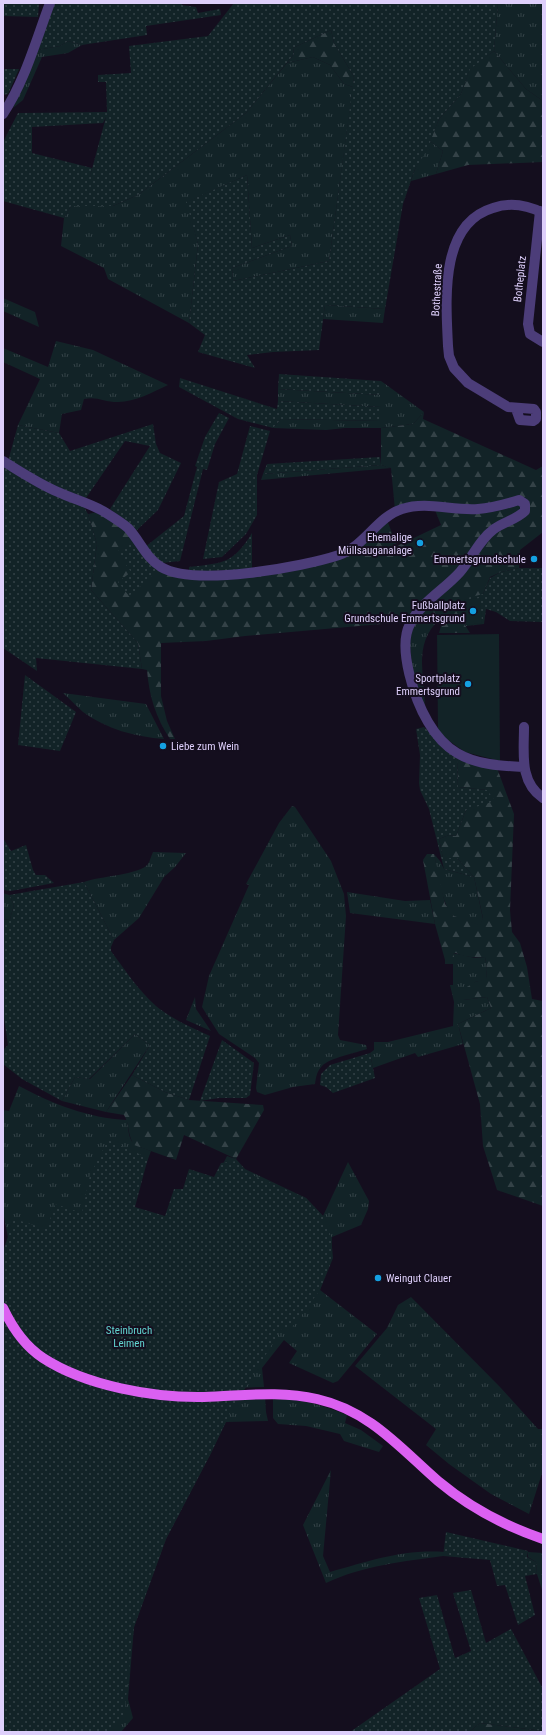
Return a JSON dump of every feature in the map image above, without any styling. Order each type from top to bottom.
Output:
[{"type":"main road","points":[[3,1308],[11,1323],[26,1342],[43,1358],[51,1363],[100,1383],[144,1393],[190,1397],[265,1393],[285,1394],[313,1398],[337,1405],[363,1418],[391,1437],[439,1482],[468,1504],[510,1526],[543,1539]]},
{"type":"street","points":[[3,114],[32,54],[50,3]]},
{"type":"street","name":"Bothestraße","points":[[516,408],[508,407],[473,387],[462,378],[454,368],[449,356],[448,346],[449,265],[453,250],[462,231],[480,213],[498,206],[514,204],[541,212]]},
{"type":"street","name":"Botheplatz","points":[[541,212],[528,324],[530,334],[543,342]]},
{"type":"street","points":[[3,461],[39,483],[102,511],[128,528],[150,559],[167,570],[186,575],[209,576],[248,573],[339,555],[357,545],[389,515],[409,508],[432,506],[478,509],[519,500],[523,501],[526,507],[525,511],[518,517],[503,523],[488,534],[460,572],[418,611],[406,631],[405,645],[415,692],[424,714],[433,729],[448,746],[458,754],[478,761],[500,766],[524,767]]},
{"type":"street","points":[[524,727],[524,767],[528,783],[533,790],[543,798]]},
{"type":"green space","points":[[3,3],[39,3],[38,17],[3,16]]},
{"type":"green space","points":[[53,3],[182,3],[182,5],[196,7],[198,13],[220,9],[221,15],[146,26],[147,35],[82,45],[68,41],[60,46],[37,50]]},
{"type":"green space","points":[[234,3],[498,3],[494,51],[470,69],[461,94],[439,119],[427,150],[415,169],[403,204],[385,309],[325,305],[319,350],[247,355],[255,368],[198,352],[205,335],[189,323],[198,244],[186,202],[247,175],[252,248],[290,235],[292,246],[232,268],[233,281],[329,261],[354,77],[334,43],[331,30],[293,48],[294,54],[246,113],[138,195],[113,206],[71,206],[64,218],[3,201],[3,142],[18,113],[107,112],[106,82],[98,82],[98,75],[131,73],[129,46],[208,36]],"holes":[[[106,117],[89,180],[92,168],[32,153],[32,127],[103,123]]]},
{"type":"green space","points":[[498,3],[543,3],[543,101],[526,89],[494,51]]},
{"type":"green space","points":[[331,30],[334,43],[354,77],[353,87],[344,84],[330,65],[313,57],[287,63],[294,54],[293,48]]},
{"type":"green space","points":[[68,41],[82,45],[68,53],[42,57],[23,100],[13,108],[37,50],[60,46]]},
{"type":"green space","points":[[494,51],[526,89],[543,101],[543,162],[468,165],[436,174],[443,151],[430,141],[439,119],[461,94],[470,68]]},
{"type":"green space","points":[[313,57],[330,65],[344,84],[353,87],[329,261],[233,281],[232,268],[292,246],[290,235],[252,248],[247,175],[187,202],[198,244],[189,323],[108,279],[104,268],[61,246],[64,218],[71,206],[113,206],[138,195],[246,113],[287,63]]},
{"type":"green space","points":[[3,69],[19,69],[8,94],[3,95]]},
{"type":"green space","points":[[430,141],[443,151],[436,174],[411,181],[415,169]]},
{"type":"green space","points":[[3,298],[35,312],[39,327],[3,311]]},
{"type":"green space","points":[[325,305],[385,309],[383,323],[323,319]]},
{"type":"green space","points":[[56,341],[93,350],[168,385],[144,396],[124,402],[113,402],[93,398],[84,399],[81,410],[62,414],[59,433],[18,425],[40,379],[3,362],[3,348],[48,367]]},
{"type":"green space","points":[[279,374],[381,381],[381,395],[278,389]]},
{"type":"green space","points":[[180,378],[277,409],[278,401],[381,407],[381,421],[281,419],[273,428],[238,419],[179,387]]},
{"type":"green space","points":[[381,381],[424,412],[413,424],[381,428],[345,428],[326,430],[273,428],[281,419],[380,421],[381,407],[278,401],[278,389],[381,395]]},
{"type":"green space","points":[[424,412],[423,419],[536,470],[543,466],[543,532],[520,550],[519,568],[501,572],[490,577],[483,594],[465,625],[470,633],[439,633],[444,616],[420,615],[404,622],[245,636],[206,641],[161,643],[161,696],[167,721],[175,739],[170,739],[157,715],[154,706],[149,689],[147,670],[142,669],[138,643],[91,590],[97,544],[88,514],[97,512],[123,529],[159,570],[176,577],[321,564],[387,520],[397,546],[441,525],[435,510],[395,510],[391,468],[381,465],[381,428],[413,424]]},
{"type":"green space","points":[[219,413],[229,418],[215,444],[207,470],[203,469],[180,561],[162,563],[145,547],[184,516],[197,467],[195,466],[205,437]]},
{"type":"green space","points":[[153,424],[156,444],[160,453],[181,463],[158,510],[135,532],[122,518],[110,509],[150,446],[125,441],[86,498],[53,486],[8,461],[18,425],[59,433],[70,451]]},
{"type":"green space","points":[[250,426],[270,431],[257,475],[257,515],[246,534],[222,557],[203,559],[219,482],[237,474]]},
{"type":"green space","points":[[380,457],[381,465],[263,474],[267,464]]},
{"type":"green space","points":[[3,464],[83,505],[88,514],[97,544],[91,590],[138,643],[142,669],[36,658],[37,671],[3,648]]},
{"type":"green space","points":[[381,465],[391,468],[261,480],[263,474]]},
{"type":"green space","points":[[252,533],[252,569],[189,572],[189,567],[219,563],[233,556],[239,551]]},
{"type":"green space","points":[[132,540],[159,570],[129,596],[118,582],[131,572],[117,552]]},
{"type":"green space","points":[[519,568],[543,568],[543,622],[510,621],[496,612],[486,609],[484,624],[466,626],[463,599],[483,594],[490,578],[501,572]]},
{"type":"green space","name":"Fußballplatz Grundschule Emmertsgrund","points":[[480,598],[482,623],[466,625],[464,600]]},
{"type":"green space","points":[[440,619],[431,629],[423,650],[422,673],[425,709],[413,676],[409,637],[416,620]]},
{"type":"green space","name":"Sportplatz Emmertsgrund","points":[[499,634],[500,761],[465,752],[438,733],[437,635]]},
{"type":"green space","points":[[25,675],[76,712],[60,751],[18,745]]},
{"type":"green space","points":[[63,693],[146,704],[164,739],[132,734],[101,723],[83,712]]},
{"type":"green space","points":[[424,727],[457,758],[458,787],[487,790],[495,801],[466,810],[456,836],[449,835],[439,839],[443,858],[457,858],[474,877],[444,869],[429,809],[420,790],[419,783],[420,755],[416,729]]},
{"type":"green space","points":[[457,758],[497,768],[514,814],[510,910],[512,932],[520,943],[527,967],[532,999],[543,1001],[543,1206],[497,1190],[483,1146],[480,1104],[458,1024],[491,1008],[487,997],[463,1000],[462,990],[475,982],[486,979],[487,969],[485,957],[470,957],[453,953],[455,960],[445,960],[435,924],[423,860],[427,854],[434,854],[445,904],[454,916],[480,925],[483,918],[474,877],[457,858],[443,858],[439,839],[449,835],[456,836],[466,810],[487,790],[458,787]]},
{"type":"green space","points":[[292,806],[295,807],[331,861],[344,894],[346,916],[338,1035],[340,1040],[366,1045],[367,1049],[336,1058],[325,1063],[318,1072],[315,1084],[293,1087],[265,1095],[257,1092],[256,1088],[259,1063],[255,1058],[219,1034],[202,1007],[209,976],[249,885],[246,884],[279,823]]},
{"type":"green space","points":[[3,838],[11,851],[26,845],[33,870],[36,875],[45,875],[54,883],[11,891],[3,890]]},
{"type":"green space","points":[[153,852],[186,853],[175,867],[164,877],[139,918],[114,940],[84,882],[137,871],[144,868],[148,864]]},
{"type":"green space","points":[[434,854],[444,869],[474,877],[483,919],[480,926],[456,917],[450,912],[443,897]]},
{"type":"green space","points":[[84,882],[114,940],[111,951],[138,987],[149,1000],[162,1011],[182,1023],[210,1036],[189,1100],[165,1092],[132,1075],[150,1045],[135,1034],[89,1079],[75,1077],[62,1101],[22,1079],[3,1064],[3,1050],[8,1045],[3,1011],[3,920],[10,919],[14,905],[9,895]]},
{"type":"green space","points":[[347,892],[405,901],[430,900],[435,924],[350,913]]},
{"type":"green space","points":[[3,893],[9,895],[14,905],[10,919],[3,920]]},
{"type":"green space","points":[[453,953],[475,958],[485,957],[487,969],[486,980],[475,982],[463,1000],[487,997],[491,1008],[458,1024],[463,1044],[418,1057],[415,1053],[373,1068],[370,1053],[374,1050],[374,1042],[388,1042],[453,1026],[454,1002],[450,985],[453,985],[453,964],[445,964],[445,960],[454,960]]},
{"type":"green space","points":[[195,997],[196,1009],[211,1031],[186,1020]]},
{"type":"green space","points":[[135,1034],[150,1045],[106,1112],[62,1101],[75,1077],[90,1079]]},
{"type":"green space","points":[[222,1040],[254,1063],[250,1095],[246,1098],[219,1098],[200,1101]]},
{"type":"green space","points":[[370,1053],[375,1078],[333,1093],[326,1087],[320,1085],[321,1074],[330,1065]]},
{"type":"green space","points":[[132,1075],[165,1092],[189,1100],[263,1105],[264,1110],[236,1159],[184,1135],[176,1160],[134,1145],[130,1137],[124,1115],[106,1112]]},
{"type":"green space","name":"Steinbruch Leimen","points":[[19,1086],[45,1099],[71,1109],[113,1119],[127,1120],[130,1138],[132,1141],[138,1146],[151,1151],[144,1170],[134,1208],[166,1217],[215,1180],[227,1156],[236,1159],[245,1169],[306,1198],[323,1216],[348,1162],[369,1201],[368,1209],[361,1225],[332,1237],[331,1258],[320,1290],[377,1334],[338,1381],[333,1383],[289,1363],[297,1351],[284,1340],[262,1368],[264,1387],[208,1389],[265,1396],[268,1421],[226,1422],[166,1539],[134,1627],[128,1699],[133,1718],[121,1732],[3,1732],[11,1254],[3,1211],[3,1110],[9,1111]]},
{"type":"green space","name":"Steinbruch Leimen","points":[[108,1140],[148,1158],[135,1207],[165,1216],[174,1189],[183,1189],[189,1169],[214,1177],[221,1163],[237,1161],[245,1172],[306,1198],[323,1216],[324,1223],[331,1236],[333,1258],[320,1290],[291,1329],[282,1328],[229,1415],[166,1539],[134,1627],[124,1715],[107,1732],[3,1732],[3,1251],[14,1219],[47,1229],[55,1204],[82,1213],[90,1175]]},
{"type":"green space","points":[[411,1297],[500,1387],[538,1429],[543,1429],[543,1470],[529,1514],[491,1494],[449,1464],[426,1445],[436,1429],[355,1366],[387,1328],[398,1305]]},
{"type":"green space","points":[[273,1397],[311,1403],[347,1415],[345,1423],[361,1430],[383,1446],[379,1452],[344,1441],[340,1434],[306,1426],[278,1424],[273,1418]]},
{"type":"green space","points":[[331,1470],[323,1556],[330,1572],[400,1554],[415,1552],[445,1552],[443,1556],[369,1568],[326,1583],[303,1525]]},
{"type":"green space","points":[[446,1532],[528,1551],[527,1557],[536,1562],[537,1574],[525,1576],[535,1615],[518,1625],[505,1585],[497,1586],[490,1560],[443,1556]]},
{"type":"green space","points":[[528,1552],[543,1553],[543,1593],[537,1574],[536,1562],[528,1557]]},
{"type":"green space","points":[[471,1590],[486,1643],[511,1629],[543,1689],[543,1731],[480,1723],[469,1732],[350,1732],[440,1669],[419,1598],[437,1595],[455,1658],[471,1651],[453,1593]]},
{"type":"green space","points":[[480,1723],[543,1731],[543,1732],[469,1732]]},
{"type":"place","name":"Ehemalige Müllsauganalage","points":[[420,543]]},
{"type":"place","name":"Emmertsgrundschule","points":[[534,559]]},
{"type":"place","name":"Fußballplatz Grundschule Emmertsgrund","points":[[473,611]]},
{"type":"place","name":"Sportplatz Emmertsgrund","points":[[468,684]]},
{"type":"place","name":"Liebe zum Wein","points":[[163,746]]},
{"type":"place","name":"Weingut Clauer","points":[[378,1278]]}]
